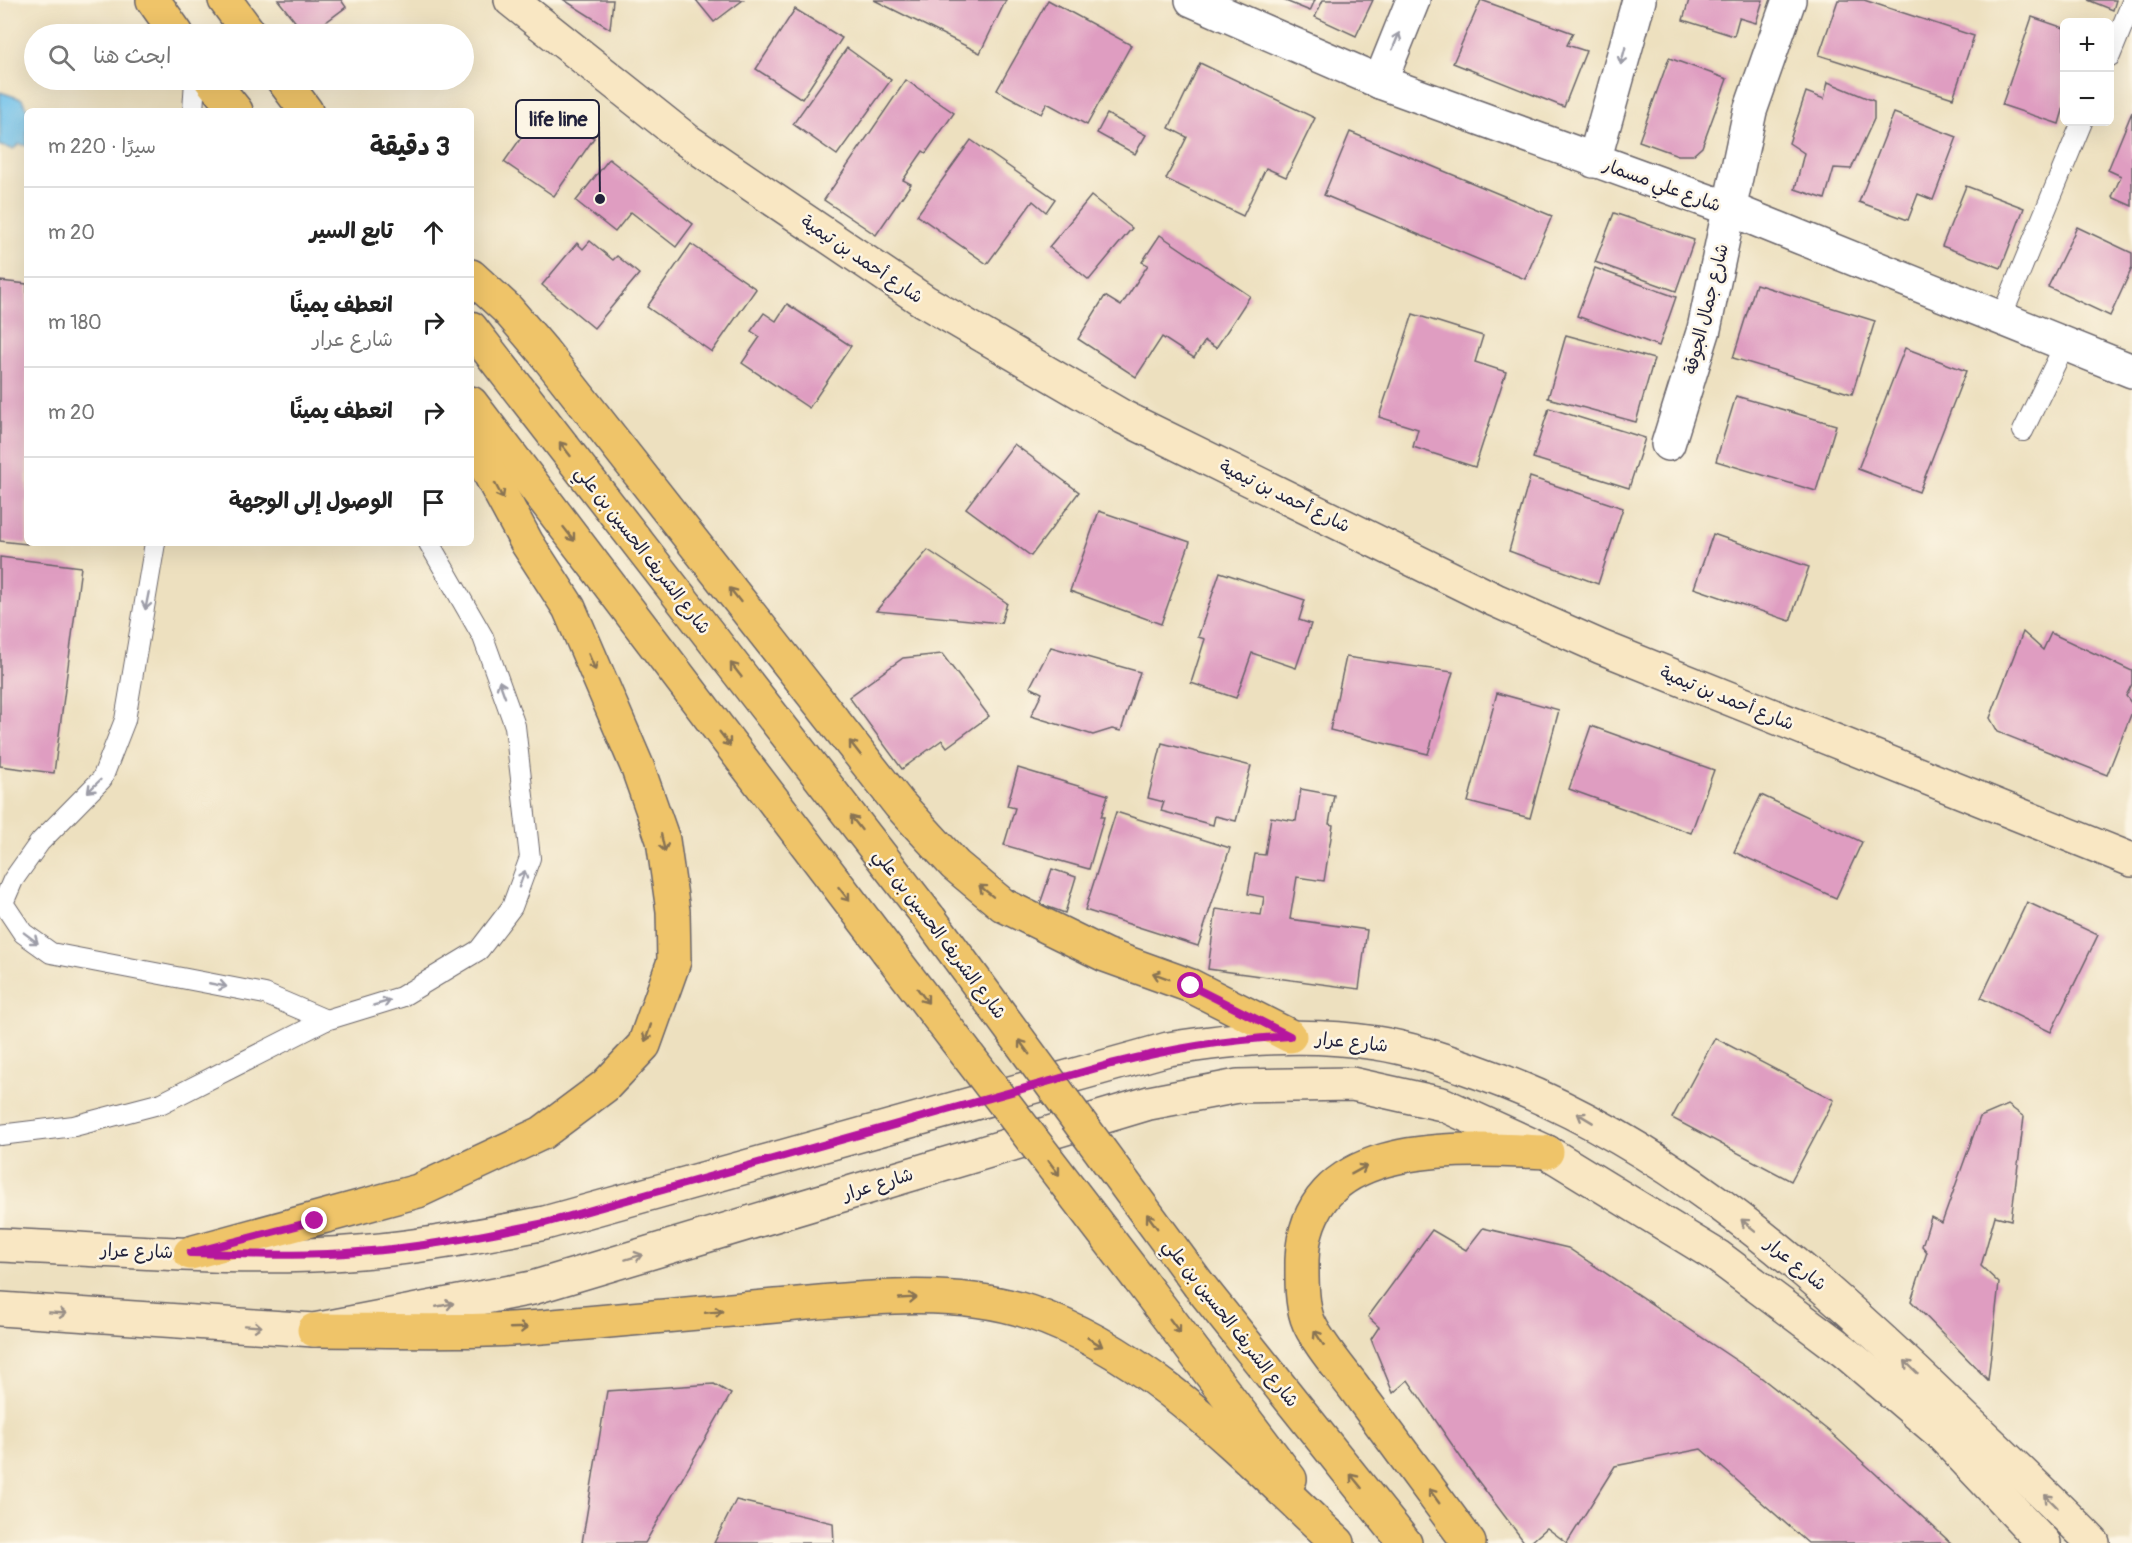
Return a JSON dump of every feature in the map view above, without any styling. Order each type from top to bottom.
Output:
[{"type":"main road","points":[[153,0],[170,24]]},
{"type":"main road","points":[[225,0],[243,24]]},
{"type":"main road","name":"شارع أحمد بن تيمية","points":[[511,0],[688,141],[764,193],[924,301],[1123,417],[1495,600],[1601,647],[2132,860]]},
{"type":"main road","points":[[219,90],[234,108]]},
{"type":"main road","points":[[290,90],[304,108]]},
{"type":"main road","points":[[474,279],[508,310],[543,351],[899,804],[955,865],[1003,905],[1105,955],[1191,986],[1290,1036]]},
{"type":"main road","name":"شارع الشريف الحسين بن علي","points":[[474,332],[930,919],[1199,1286],[1406,1543]]},
{"type":"main road","points":[[474,407],[1339,1543]]},
{"type":"main road","points":[[190,1253],[418,1191],[542,1133],[604,1086],[644,1045],[674,961],[673,911],[663,840],[637,766],[569,608],[527,543],[474,445]]},
{"type":"main road","name":"شارع عرار","points":[[0,1245],[293,1256],[361,1252],[463,1239],[545,1223],[1168,1049],[1225,1040],[1290,1036],[1376,1042],[1430,1055],[1491,1076],[1566,1107],[1693,1182],[1837,1296],[2093,1543]]},
{"type":"main road","name":"شارع عرار","points":[[0,1309],[314,1330],[532,1288],[1149,1103],[1238,1086],[1352,1084],[1442,1104],[1547,1152],[1717,1256],[1844,1351],[1940,1432],[2044,1543]]},
{"type":"main road","points":[[1469,1543],[1331,1356],[1307,1319],[1301,1281],[1303,1241],[1313,1211],[1340,1180],[1376,1161],[1455,1149],[1547,1152]]},
{"type":"main road","points":[[314,1330],[537,1327],[818,1302],[932,1297],[988,1301],[1030,1312],[1082,1335],[1169,1388],[1339,1543]]},
{"type":"street","name":"شارع علي مسمار","points":[[1192,0],[1380,82],[1730,209],[2132,371]]},
{"type":"street","points":[[1380,82],[1413,0]]},
{"type":"street","points":[[1594,161],[1639,0]]},
{"type":"street","name":"شارع جمال الجوقة","points":[[1668,444],[1704,329],[1750,111],[1789,0]]},
{"type":"lane","points":[[2114,44],[2132,2]]},
{"type":"lane","points":[[193,108],[194,90]]},
{"type":"lane","points":[[2001,318],[2080,126]]},
{"type":"lane","points":[[2023,431],[2065,344]]},
{"type":"lane","points":[[155,546],[151,583],[125,720],[102,779],[40,842],[13,880],[3,903],[23,933],[51,953],[265,994],[326,1020]]},
{"type":"lane","points":[[0,1135],[74,1126],[162,1103],[326,1020],[402,997],[479,951],[512,907],[530,858],[515,726],[483,636],[431,546]]},
{"type":"water","points":[[0,92],[22,99],[26,108],[24,108],[24,145],[20,144],[13,149],[0,146]]},
{"type":"building","points":[[278,0],[341,0],[346,7],[323,24],[297,24]]},
{"type":"building","points":[[564,0],[613,0],[610,29]]},
{"type":"building","points":[[696,0],[743,0],[714,22]]},
{"type":"building","points":[[874,0],[1006,0],[980,53]]},
{"type":"building","points":[[1048,0],[1131,45],[1087,125],[1047,103],[1041,114],[997,90]]},
{"type":"building","points":[[1283,0],[1315,0],[1310,11]]},
{"type":"building","points":[[1323,0],[1373,0],[1356,36],[1315,17]]},
{"type":"building","points":[[1481,0],[1573,33],[1567,45],[1586,51],[1564,107],[1453,63]]},
{"type":"building","points":[[1689,0],[1763,0],[1756,23],[1739,18],[1734,36],[1683,20]]},
{"type":"building","points":[[1838,0],[1864,0],[1974,36],[1953,98],[1819,55]]},
{"type":"building","points":[[2088,0],[2116,0],[2113,10]]},
{"type":"building","points":[[795,9],[842,38],[802,99],[756,69]]},
{"type":"building","points":[[2032,17],[2060,27],[2059,124],[2002,105]]},
{"type":"building","points":[[847,48],[891,80],[837,155],[793,124]]},
{"type":"building","points":[[1669,58],[1727,79],[1702,147],[1693,155],[1678,155],[1639,141]]},
{"type":"building","points":[[1200,63],[1315,118],[1286,177],[1266,168],[1243,216],[1166,179],[1187,137],[1169,128]]},
{"type":"building","points":[[906,80],[954,113],[926,153],[923,151],[903,180],[911,184],[876,235],[824,200]]},
{"type":"building","points":[[1828,82],[1874,101],[1874,119],[1851,169],[1834,168],[1825,199],[1795,189],[1804,153],[1789,143],[1806,92],[1824,99]]},
{"type":"building","points":[[544,105],[594,138],[554,196],[504,162]]},
{"type":"building","points":[[2132,112],[2132,206],[2112,197],[2121,176],[2108,170]]},
{"type":"building","points":[[1894,113],[1957,137],[1933,200],[1918,194],[1908,220],[1859,202]]},
{"type":"building","points":[[1107,114],[1146,135],[1135,154],[1097,133]]},
{"type":"building","points":[[1350,132],[1552,216],[1525,279],[1324,195]]},
{"type":"building","points":[[971,140],[1055,199],[1046,212],[1033,201],[987,264],[917,215]]},
{"type":"building","points":[[609,159],[693,224],[676,247],[631,212],[615,232],[576,201]]},
{"type":"building","points":[[1966,186],[2024,208],[2001,268],[1942,246]]},
{"type":"building","points":[[1091,196],[1132,228],[1089,280],[1049,247]]},
{"type":"building","points":[[1614,213],[1694,240],[1676,291],[1595,262]]},
{"type":"building","points":[[2077,227],[2132,253],[2132,268],[2110,316],[2048,287]]},
{"type":"building","points":[[1160,235],[1250,296],[1216,348],[1205,341],[1194,358],[1162,337],[1136,377],[1078,339],[1105,296],[1121,306],[1148,265],[1142,262]]},
{"type":"building","points":[[590,241],[613,260],[617,256],[639,274],[594,328],[542,285],[577,243],[583,249]]},
{"type":"building","points":[[691,244],[756,289],[712,352],[647,307]]},
{"type":"building","points":[[1595,268],[1676,297],[1659,346],[1577,316]]},
{"type":"building","points":[[0,281],[24,284],[24,544],[0,541]]},
{"type":"building","points":[[1756,284],[1875,321],[1852,394],[1733,358]]},
{"type":"building","points":[[787,304],[851,346],[809,408],[742,363],[760,337],[751,331],[764,313],[776,321]]},
{"type":"building","points":[[1413,314],[1483,336],[1475,362],[1506,372],[1475,467],[1413,447],[1418,429],[1379,417]]},
{"type":"building","points":[[1566,335],[1654,359],[1636,422],[1548,398]]},
{"type":"building","points":[[1905,348],[1966,371],[1919,492],[1858,469]]},
{"type":"building","points":[[1736,396],[1836,425],[1816,491],[1716,461]]},
{"type":"building","points":[[1549,408],[1645,438],[1629,488],[1533,458]]},
{"type":"building","points":[[1014,444],[1079,492],[1031,556],[966,508]]},
{"type":"building","points":[[1530,477],[1623,508],[1598,584],[1509,551]]},
{"type":"building","points":[[1099,511],[1190,542],[1161,624],[1070,591]]},
{"type":"building","points":[[1713,534],[1809,567],[1790,621],[1694,588]]},
{"type":"building","points":[[928,550],[1007,603],[1001,623],[876,611]]},
{"type":"building","points":[[0,557],[81,567],[54,773],[0,766]]},
{"type":"building","points":[[1220,572],[1305,600],[1299,620],[1311,624],[1296,668],[1252,653],[1236,698],[1191,683],[1205,639],[1198,637]]},
{"type":"building","points":[[2023,632],[2043,650],[2051,633],[2132,671],[2132,684],[2126,696],[2132,704],[2132,712],[2107,775],[1998,732],[1990,718]]},
{"type":"building","points":[[1051,647],[1140,672],[1121,731],[1112,729],[1093,735],[1031,716],[1042,693],[1030,687]]},
{"type":"building","points":[[942,654],[989,716],[947,747],[942,740],[902,769],[849,697],[903,658]]},
{"type":"building","points":[[1346,657],[1453,672],[1428,754],[1330,730]]},
{"type":"building","points":[[1497,693],[1559,710],[1530,818],[1468,802]]},
{"type":"building","points":[[1591,726],[1714,770],[1691,833],[1569,789]]},
{"type":"building","points":[[1162,743],[1251,766],[1236,821],[1215,816],[1213,825],[1161,811],[1164,802],[1148,798]]},
{"type":"building","points":[[1018,768],[1108,795],[1089,869],[1004,845],[1015,808],[1007,806]]},
{"type":"building","points":[[1301,789],[1334,795],[1329,824],[1333,825],[1324,881],[1297,877],[1290,919],[1367,930],[1359,989],[1208,969],[1216,909],[1261,915],[1264,897],[1248,894],[1255,854],[1265,855],[1271,817],[1296,821]]},
{"type":"building","points":[[1761,795],[1862,842],[1836,898],[1734,852]]},
{"type":"building","points":[[1116,812],[1230,848],[1198,946],[1085,910]]},
{"type":"building","points":[[1052,869],[1076,877],[1065,913],[1040,904]]},
{"type":"building","points":[[2027,902],[2098,935],[2051,1032],[1981,998]]},
{"type":"building","points":[[1715,1038],[1834,1100],[1791,1181],[1672,1118]]},
{"type":"building","points":[[2008,1105],[2024,1117],[2011,1220],[1995,1216],[1981,1266],[1999,1283],[1988,1380],[1911,1301],[1927,1252],[1922,1246],[1931,1217],[1942,1223],[1980,1117]]},
{"type":"building","points":[[1483,1228],[1568,1248],[1758,1375],[1830,1432],[1951,1543],[1808,1543],[1701,1449],[1615,1466],[1567,1543],[1547,1528],[1530,1543],[1525,1543],[1466,1465],[1408,1380],[1393,1393],[1371,1339],[1379,1327],[1368,1317],[1432,1230],[1466,1250]]},
{"type":"building","points":[[714,1384],[731,1394],[645,1543],[582,1543],[607,1391]]},
{"type":"building","points":[[736,1500],[833,1523],[834,1543],[714,1543]]},
{"type":"place","name":"life line","points":[[600,199]]},
{"type":"route","points":[[315,1221],[190,1253],[293,1256],[361,1252],[463,1239],[545,1223],[1168,1049],[1225,1040],[1290,1036],[1191,986]]}]
